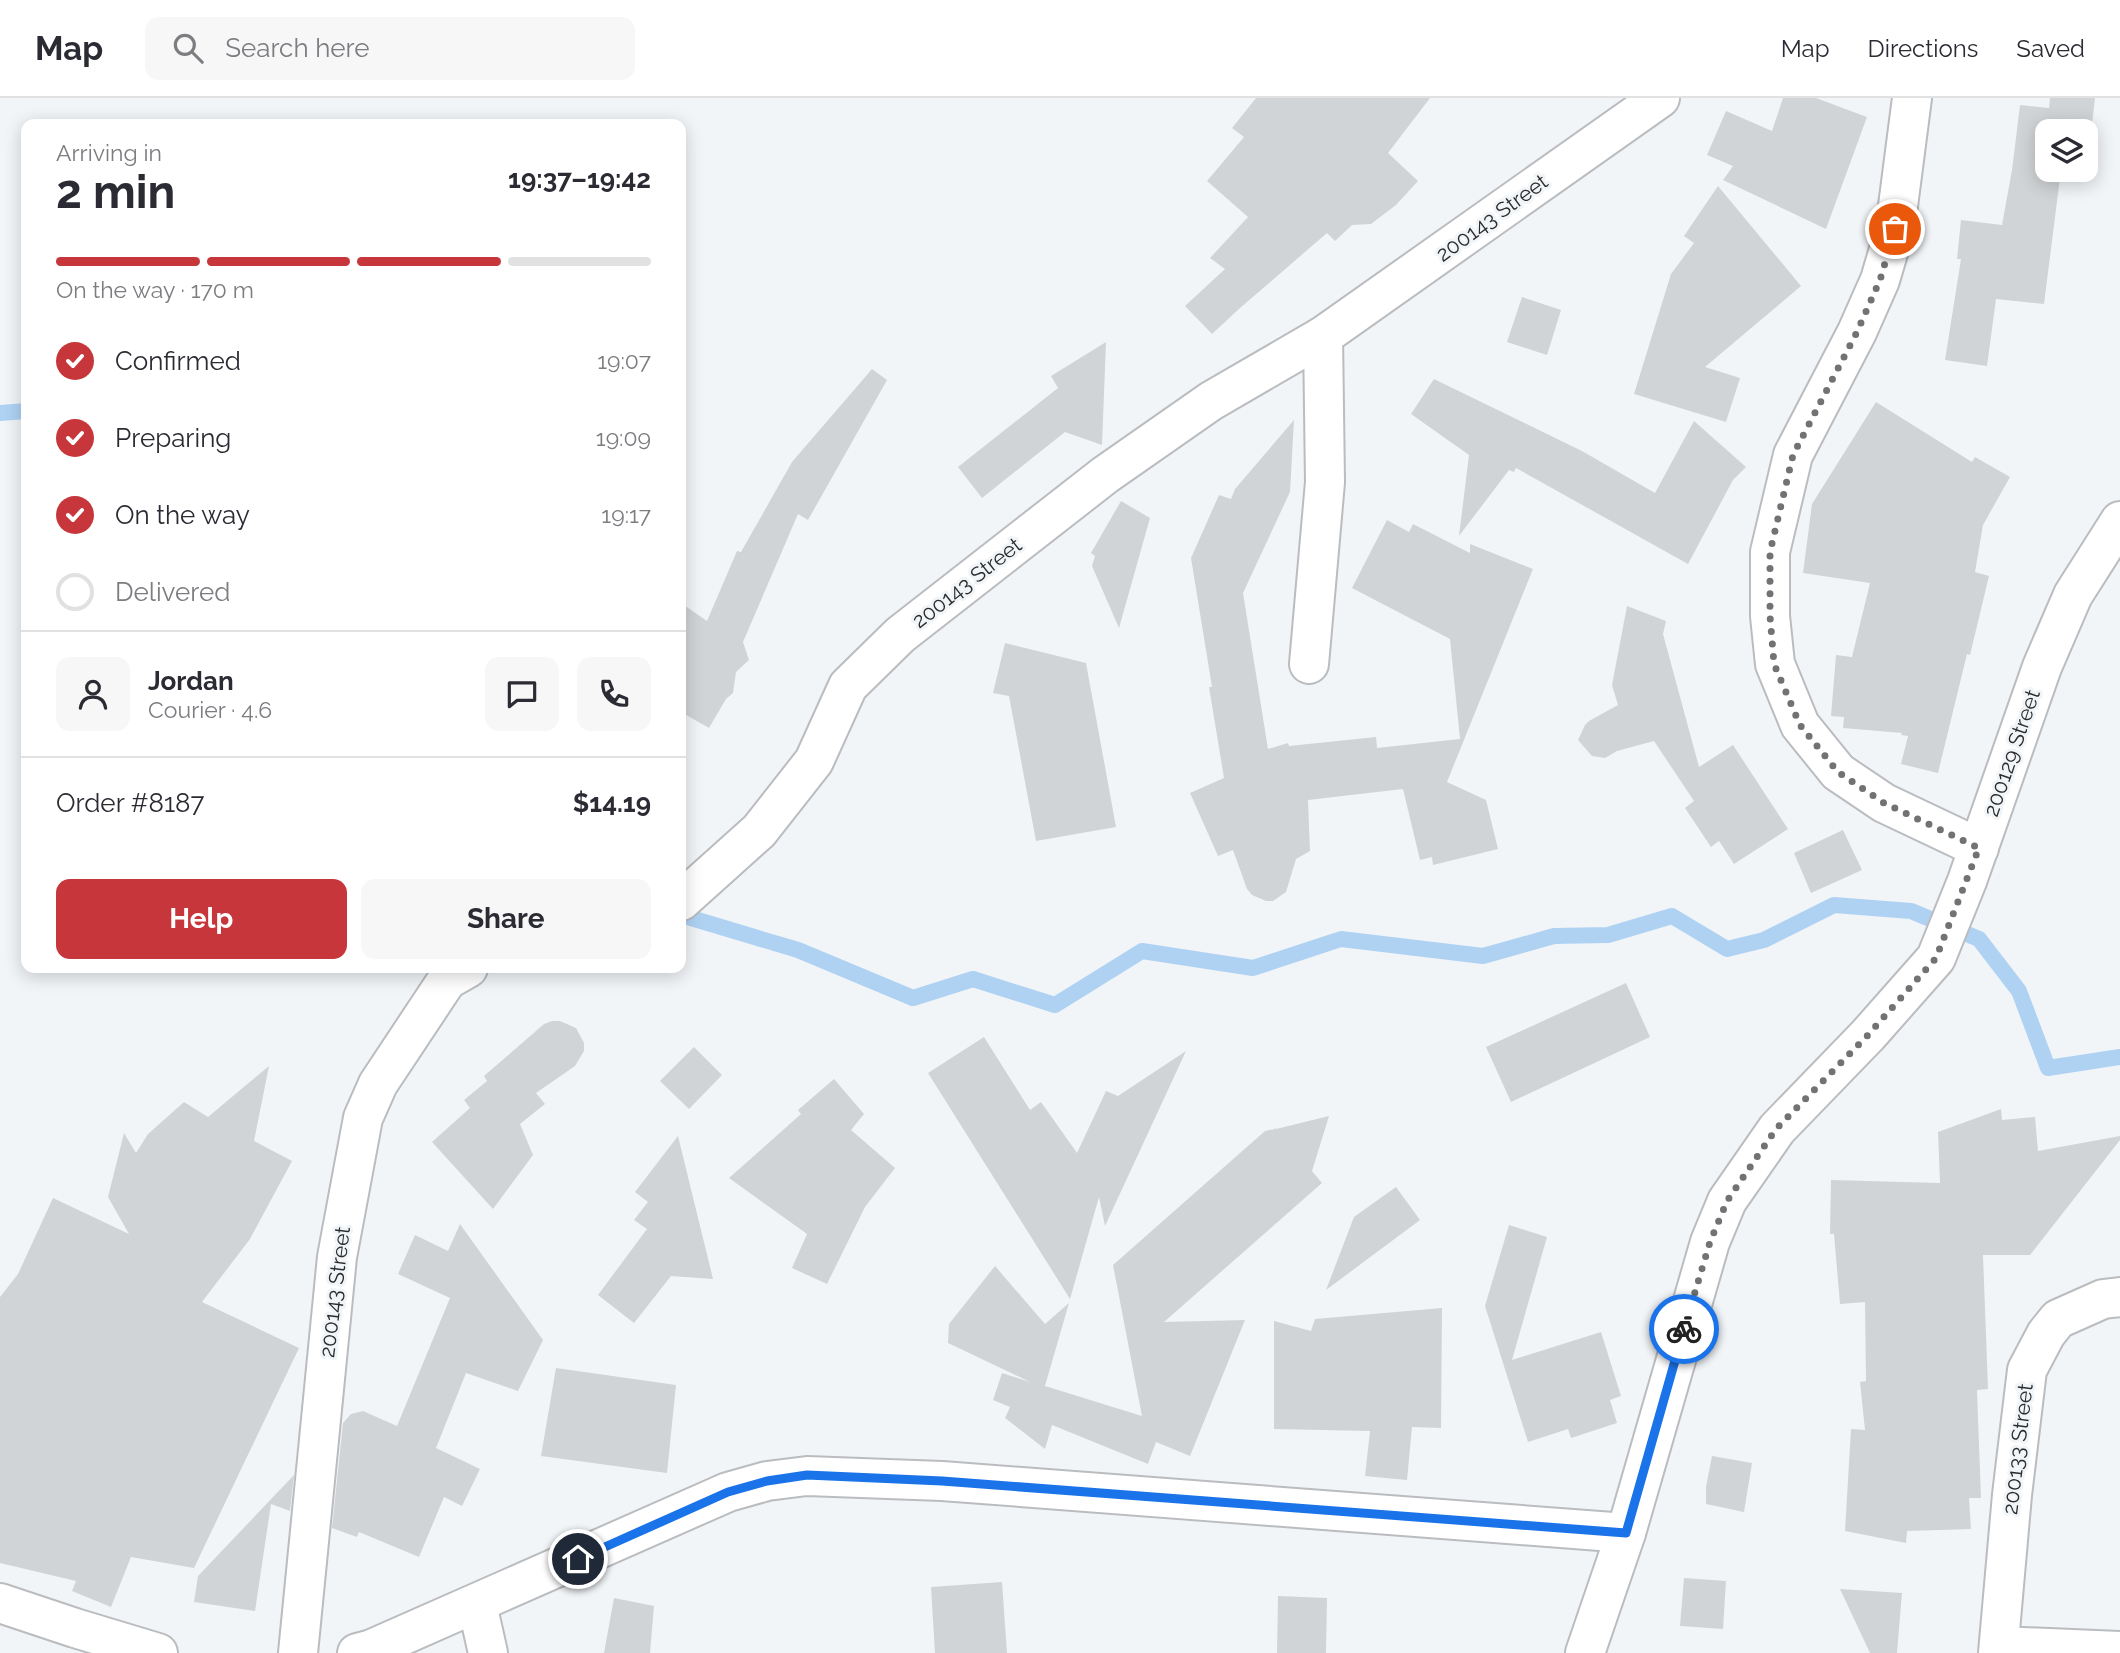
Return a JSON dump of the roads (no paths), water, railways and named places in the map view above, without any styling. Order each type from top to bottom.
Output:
[{"type":"street","name":"200143 Street","points":[[686,897],[759,831],[814,761],[848,686],[900,635],[1105,475],[1211,401],[1323,336],[1660,98]]},
{"type":"street","points":[[1912,98],[1895,229],[1880,280],[1857,332],[1793,455],[1770,552],[1770,616],[1774,664],[1800,725],[1838,772],[1973,865]]},
{"type":"street","points":[[1308,664],[1325,482],[1323,336]]},
{"type":"street","name":"200129 Street","points":[[1585,1653],[1626,1533],[1710,1242],[1727,1201],[1776,1129],[1868,1035],[1936,958],[1973,865],[2042,667],[2073,595],[2120,521]]},
{"type":"street","name":"200143 Street","points":[[298,1653],[337,1257],[363,1118],[378,1084],[447,980],[459,973]]},
{"type":"street","name":"200133 Street","points":[[1999,1650],[2012,1495],[2027,1370],[2046,1334],[2058,1319],[2103,1299],[2120,1297]]},
{"type":"street","points":[[357,1653],[477,1604],[728,1492],[767,1481],[807,1475],[942,1481],[1626,1533]]},
{"type":"street","points":[[0,1603],[158,1653]]},
{"type":"street","points":[[477,1604],[488,1653]]},
{"type":"street","points":[[1999,1650],[2120,1651]]},
{"type":"waterway","points":[[0,413],[21,411]]},
{"type":"waterway","points":[[686,916],[798,950],[913,998],[973,979],[1055,1005],[1142,951],[1253,968],[1341,939],[1483,956],[1554,936],[1608,935],[1672,916],[1727,949],[1764,940],[1834,905],[1911,911],[1979,939],[2019,991],[2048,1068],[2120,1057]]}]
